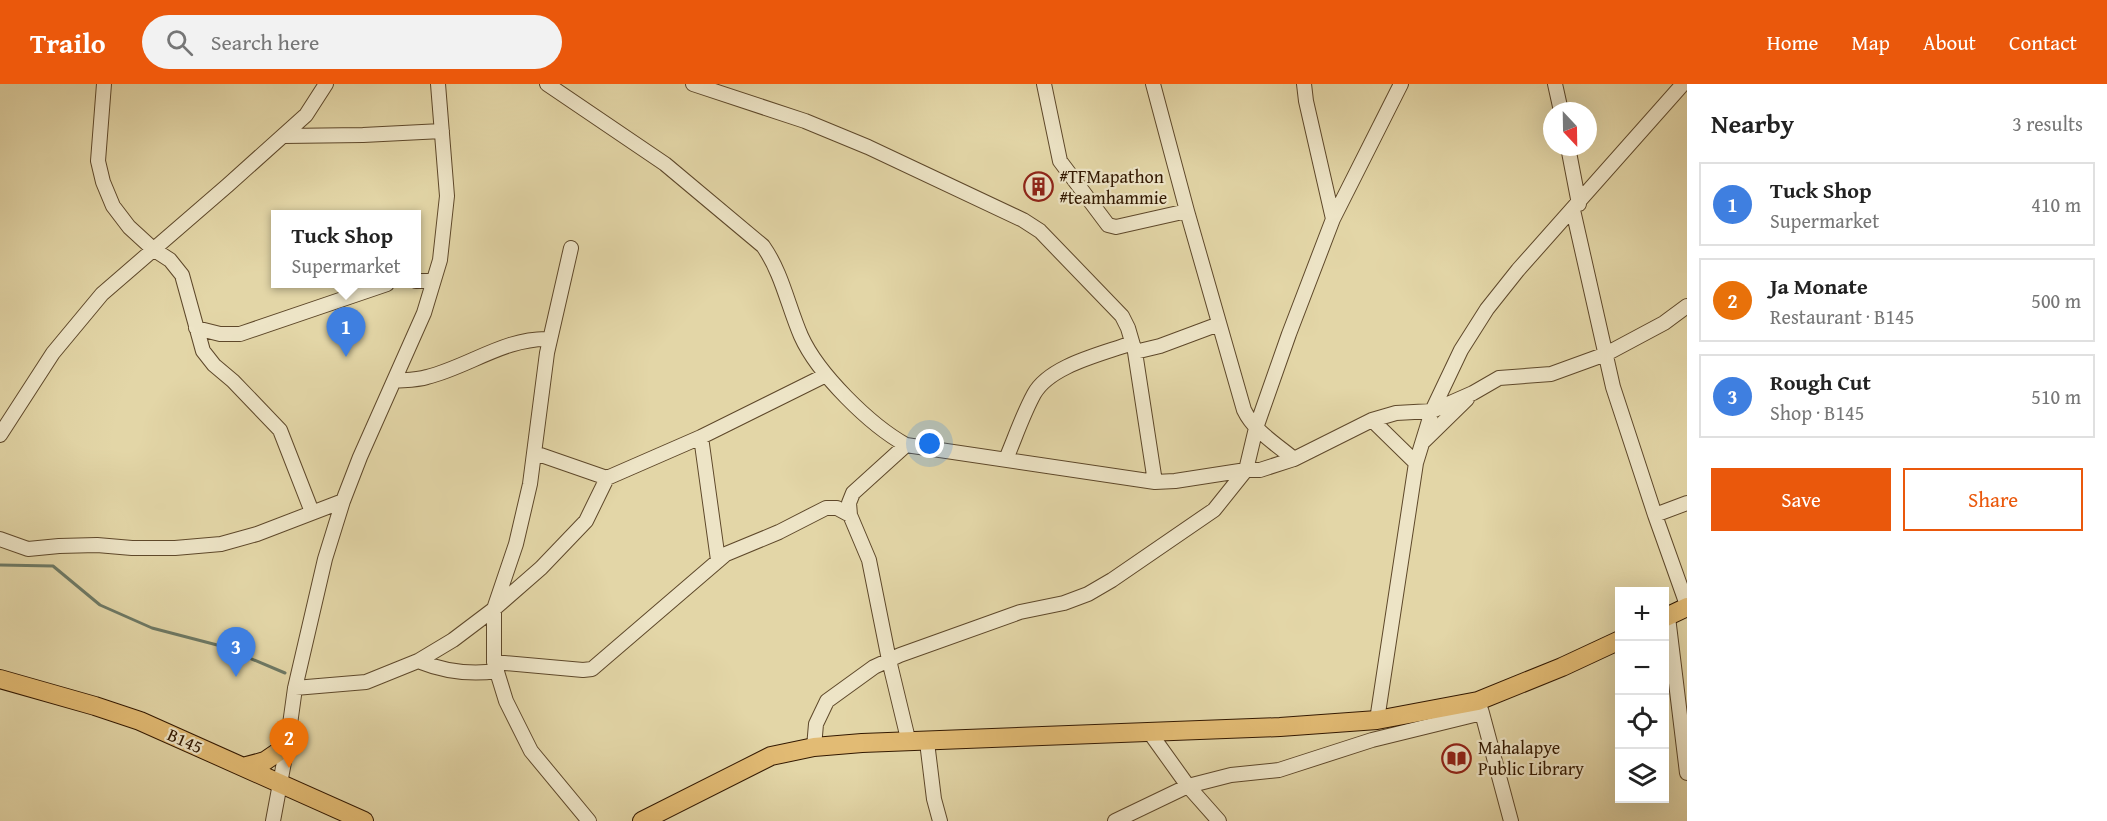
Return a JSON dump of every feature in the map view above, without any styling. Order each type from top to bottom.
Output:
[{"type":"main road","points":[[1669,616],[1687,606]]},
{"type":"main road","points":[[642,821],[659,817],[771,756],[814,747],[1280,727],[1377,720],[1480,707],[1618,641]]},
{"type":"main road","name":"B145","points":[[0,679],[140,721],[364,821]]},
{"type":"main road","points":[[243,768],[265,761],[287,746]]},
{"type":"street","points":[[104,84],[98,161],[103,182],[113,206],[129,227],[153,249],[170,260],[182,274],[203,351],[214,365],[233,381],[280,430],[312,512]]},
{"type":"street","points":[[0,435],[53,352],[102,294],[306,115],[326,84]]},
{"type":"street","points":[[273,821],[295,688],[325,559],[360,457],[424,313],[440,260],[447,196],[438,84]]},
{"type":"street","points":[[694,84],[700,84]]},
{"type":"street","points":[[694,84],[805,121],[868,147],[1023,220],[1040,231],[1122,316],[1128,328],[1134,347],[1155,482]]},
{"type":"street","points":[[1044,84],[1062,167],[1108,225],[1116,227],[1186,211]]},
{"type":"street","points":[[1153,84],[1186,211],[1244,410],[1256,428],[1294,459]]},
{"type":"street","points":[[1304,84],[1333,219]]},
{"type":"street","points":[[814,747],[816,724],[827,701],[874,667],[1020,612],[1064,603],[1089,594],[1214,510],[1246,470],[1256,428],[1333,219],[1401,84]]},
{"type":"street","points":[[1555,84],[1559,102]]},
{"type":"street","points":[[1683,84],[1687,100]]},
{"type":"street","points":[[1377,720],[1416,463],[1432,411],[1461,350],[1487,309],[1518,270],[1683,84]]},
{"type":"street","points":[[550,85],[665,164],[763,246],[772,258],[802,337],[826,375],[874,423],[906,445],[1155,482],[1260,470],[1294,459],[1372,420],[1396,413],[1432,411],[1473,393],[1499,378],[1551,374],[1606,354],[1664,323],[1687,306]]},
{"type":"street","points":[[283,136],[442,131]]},
{"type":"street","points":[[1569,156],[1576,207],[1613,387],[1687,606]]},
{"type":"street","points":[[571,248],[550,339],[535,453],[516,544],[494,609],[496,666],[506,701],[531,751],[589,821]]},
{"type":"street","points":[[421,281],[433,281]]},
{"type":"street","points":[[196,328],[220,334],[240,334],[375,288]]},
{"type":"street","points":[[1006,459],[1035,393],[1046,380],[1065,368],[1134,347],[1161,346],[1219,324]]},
{"type":"street","points":[[394,381],[425,378],[520,342],[537,338],[550,339]]},
{"type":"street","points":[[295,688],[366,682],[418,661],[453,640],[494,609],[541,568],[586,521],[607,478],[701,436],[826,375]]},
{"type":"street","points":[[1421,443],[1473,393]]},
{"type":"street","points":[[1372,420],[1416,463]]},
{"type":"street","points":[[701,436],[717,560]]},
{"type":"street","points":[[906,445],[853,493],[849,503],[850,515],[868,560],[909,743]]},
{"type":"street","points":[[535,453],[607,478]]},
{"type":"street","points":[[0,540],[27,549],[97,545],[175,548],[210,545],[237,541],[343,501]]},
{"type":"street","points":[[1655,515],[1687,503]]},
{"type":"street","points":[[418,661],[439,670],[482,673],[496,666],[592,669],[717,560],[740,547],[779,532],[826,508],[837,508],[850,515]]},
{"type":"street","points":[[1669,633],[1683,705],[1687,773]]},
{"type":"street","points":[[1115,821],[1188,786],[1231,775],[1279,770],[1480,707],[1511,821]]},
{"type":"street","points":[[1150,733],[1188,786],[1219,821]]},
{"type":"street","points":[[927,742],[934,799],[940,821]]},
{"type":"waterway","points":[[0,565],[53,566],[100,605],[152,628],[221,646],[285,673]]},
{"type":"place","name":"#TFMapathon #teamhammie","points":[[1038,187]]},
{"type":"place","name":"Tuck Shop","points":[[346,357]]},
{"type":"place","name":"Rough Cut","points":[[236,677]]},
{"type":"place","name":"Mahalapye Public Library","points":[[1457,758]]},
{"type":"place","name":"Ja Monate","points":[[289,768]]}]
